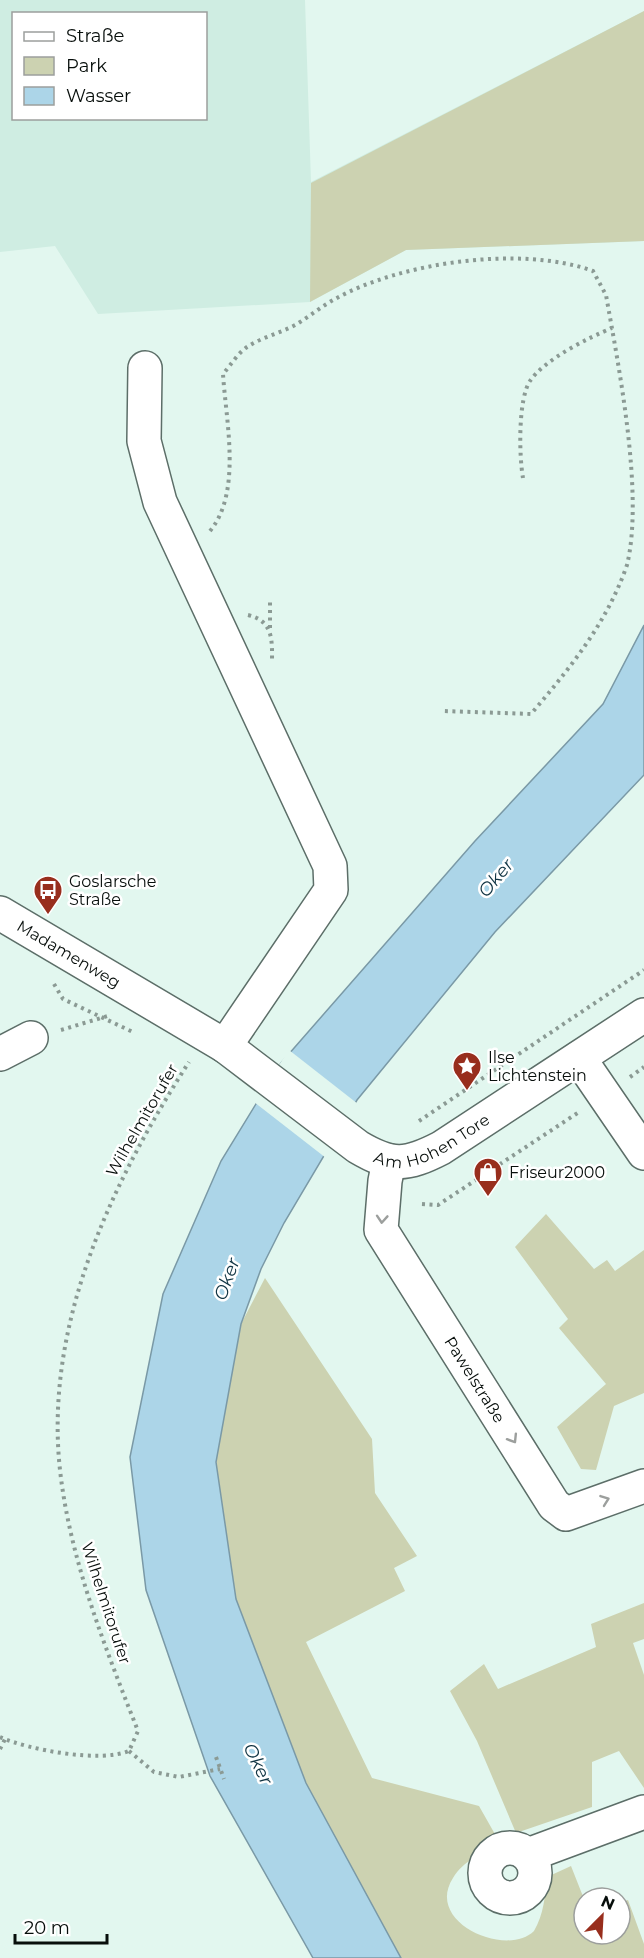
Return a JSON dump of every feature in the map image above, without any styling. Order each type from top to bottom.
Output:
[{"type":"street","points":[[145,368],[144,441],[160,502],[330,866],[331,890],[284,960],[217,1041]]},
{"type":"street","name":"Madamenweg","points":[[0,913],[127,1003]]},
{"type":"street","name":"Am Hohen Tore","points":[[127,1003],[217,1041],[254,1066],[358,1147],[389,1161],[404,1164],[441,1148],[644,1015]]},
{"type":"street","points":[[0,1054],[31,1038]]},
{"type":"street","points":[[579,1058],[644,1153]]},
{"type":"street","name":"Pawelstraße","points":[[389,1161],[381,1230],[554,1505],[566,1514],[644,1486]]},
{"type":"street","points":[[528,1855],[644,1812]]},
{"type":"path","points":[[183,555],[193,542],[210,531],[218,521],[230,488],[223,374],[247,347],[296,324],[336,298],[400,273],[463,260],[527,260],[576,265],[593,272],[606,295],[634,457],[634,524],[627,563],[608,609],[575,661],[531,714],[444,711]]},
{"type":"path","points":[[523,478],[520,439],[529,382],[542,368],[581,341],[612,328]]},
{"type":"path","points":[[270,599],[270,628]]},
{"type":"path","points":[[412,1124],[644,970]]},
{"type":"path","points":[[31,1038],[127,1003]]},
{"type":"path","name":"Wilhelmitorufer","points":[[129,1750],[138,1731],[82,1577],[71,1534],[60,1470],[59,1401],[67,1340],[82,1278],[119,1183],[183,1071],[217,1041]]},
{"type":"path","points":[[422,1204],[438,1205],[644,1067]]},
{"type":"path","points":[[0,1749],[2,1738],[43,1748],[102,1757],[119,1755],[129,1750],[154,1772],[179,1777],[220,1769]]},
{"type":"path","points":[[216,1757],[224,1779]]},
{"type":"shaded area","points":[[0,0],[305,0],[311,182],[644,11],[644,241],[406,250],[310,302],[98,314],[55,246],[0,252]]},
{"type":"green space","points":[[644,11],[644,241],[406,250],[310,302],[311,183]]},
{"type":"green space","points":[[546,1214],[594,1269],[607,1260],[615,1271],[644,1250],[644,1393],[614,1406],[596,1470],[581,1469],[557,1427],[606,1384],[559,1328],[568,1319],[515,1247]]},
{"type":"green space","points":[[265,1278],[372,1439],[375,1493],[417,1556],[394,1568],[405,1591],[306,1642],[372,1778],[479,1806],[500,1843],[474,1858],[457,1872],[447,1894],[450,1909],[459,1922],[472,1932],[489,1938],[506,1940],[522,1938],[534,1931],[537,1925],[545,1898],[547,1877],[571,1866],[579,1886],[572,1886],[572,1946],[632,1946],[632,1911],[644,1944],[644,1958],[401,1958],[396,1951],[306,1783],[236,1599],[216,1462],[241,1324]]},
{"type":"green space","points":[[644,1603],[644,1639],[633,1643],[644,1675],[644,1788],[619,1751],[592,1762],[592,1807],[516,1833],[477,1741],[450,1691],[484,1664],[498,1689],[596,1647],[591,1624]]},
{"type":"water","name":"Oker","points":[[644,625],[644,775],[495,932],[357,1100],[284,1223],[261,1269],[241,1324],[216,1462],[236,1599],[306,1783],[401,1958],[313,1958],[210,1776],[146,1590],[130,1457],[163,1294],[221,1161],[281,1063],[475,841],[603,704]]},
{"type":"pier","points":[[289,1050],[358,1104],[326,1158],[254,1102]]},
{"type":"place","name":"Goslarsche Straße","points":[[48,916]]},
{"type":"place","name":"Ilse Lichtenstein","points":[[467,1092]]},
{"type":"place","name":"Friseur2000","points":[[488,1198]]}]
